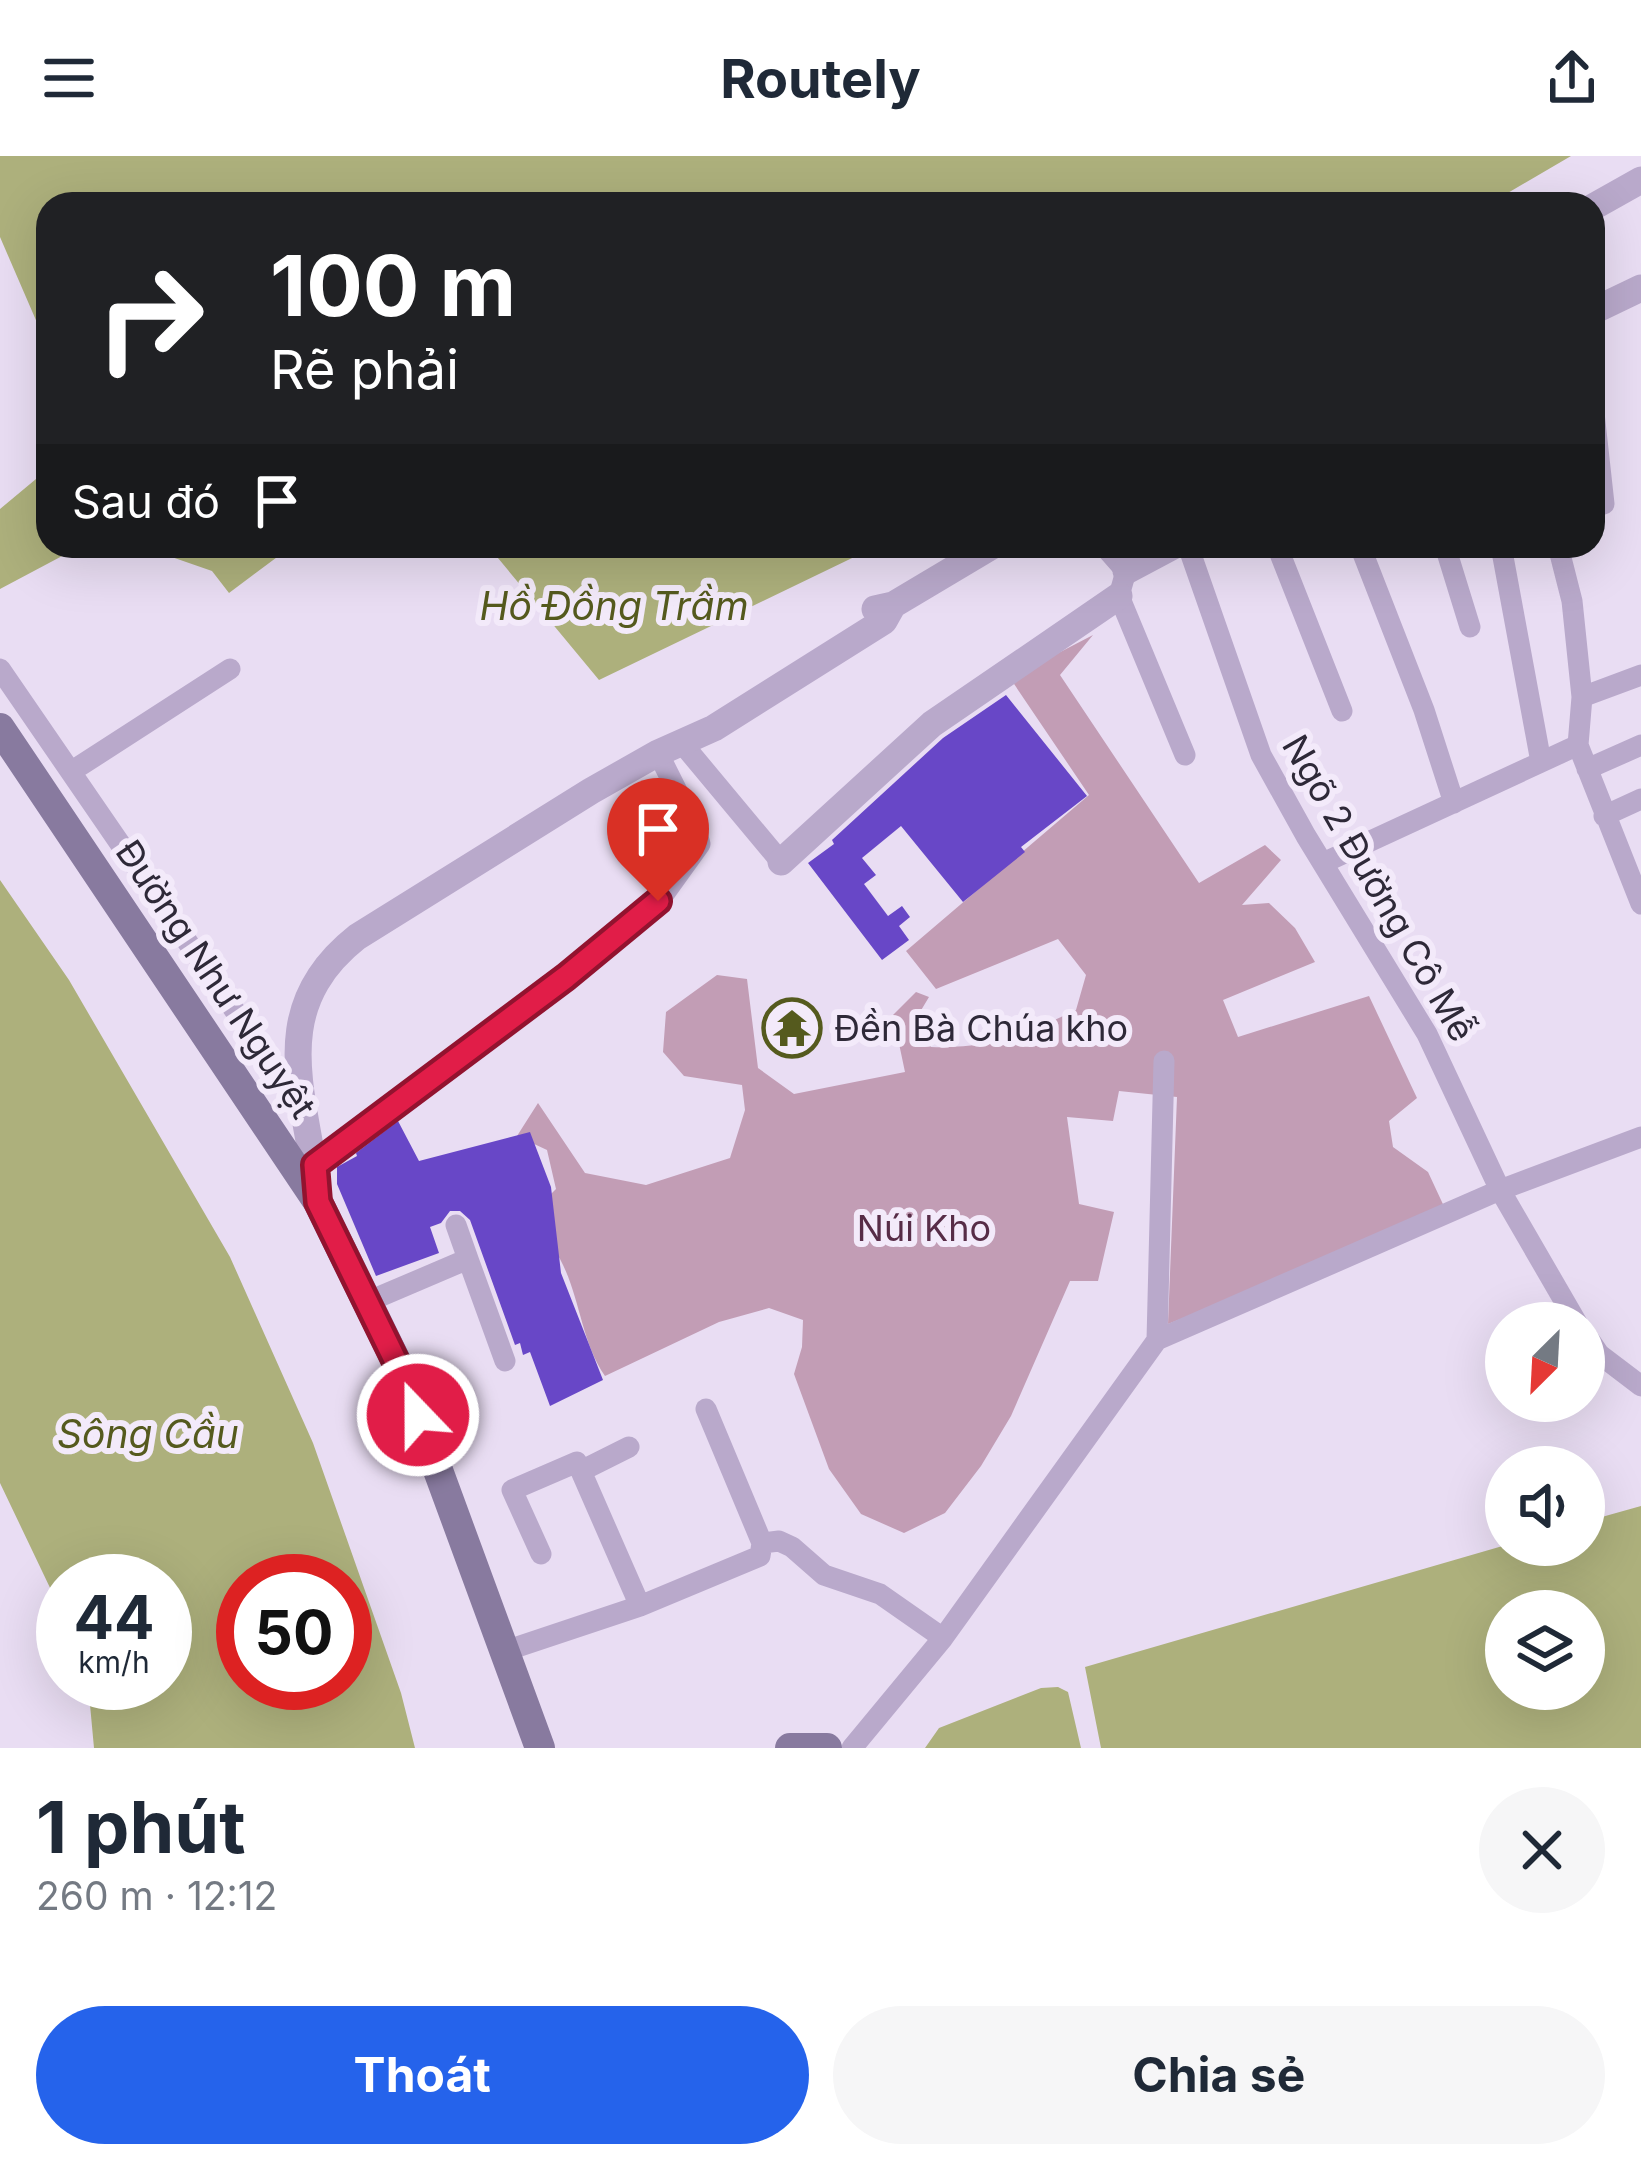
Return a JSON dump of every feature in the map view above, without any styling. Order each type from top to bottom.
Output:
[{"type":"main road","name":"Đường Như Nguyệt","points":[[0,728],[318,1202],[403,1376],[540,1748]]},
{"type":"main road","points":[[790,1748],[827,1748]]},
{"type":"street","points":[[1605,200],[1641,180]]},
{"type":"street","points":[[1605,305],[1641,288]]},
{"type":"street","points":[[318,1202],[297,1039],[312,985],[329,959],[357,937],[670,748],[714,728],[884,621],[893,605],[972,558]]},
{"type":"street","points":[[1110,558],[1185,755]]},
{"type":"street","points":[[670,748],[781,862],[932,724],[1157,558]]},
{"type":"street","name":"Ngõ 2 Đường Cô Mễ","points":[[1192,558],[1261,755],[1427,1034],[1500,1190],[1565,1302]]},
{"type":"street","points":[[1282,558],[1342,711]]},
{"type":"street","points":[[1365,558],[1424,710],[1454,803]]},
{"type":"street","points":[[1449,558],[1470,626]]},
{"type":"street","points":[[1504,558],[1541,762]]},
{"type":"street","points":[[1561,558],[1572,601],[1582,697],[1578,745],[1641,904]]},
{"type":"street","name":"Đường Như Nguyệt","points":[[0,669],[304,1111]]},
{"type":"street","points":[[73,771],[230,669]]},
{"type":"street","points":[[1582,697],[1641,675]]},
{"type":"street","points":[[1322,863],[1578,745]]},
{"type":"street","points":[[1587,769],[1641,746]]},
{"type":"street","points":[[315,1165],[566,977],[658,901],[700,844],[670,748]]},
{"type":"street","points":[[1604,816],[1641,800]]},
{"type":"street","points":[[1156,1340],[1164,1061]]},
{"type":"street","points":[[852,1748],[871,1738],[1156,1340],[1500,1190],[1641,1137]]},
{"type":"street","points":[[456,1225],[505,1361]]},
{"type":"street","points":[[367,1302],[468,1259]]},
{"type":"street","points":[[1605,1359],[1641,1387]]},
{"type":"street","points":[[505,1651],[640,1606],[760,1556],[762,1543],[706,1408]]},
{"type":"street","points":[[581,1471],[629,1448]]},
{"type":"street","points":[[541,1554],[512,1490],[577,1462],[640,1606]]},
{"type":"street","points":[[762,1543],[779,1541],[792,1547],[824,1575],[880,1594],[943,1638]]},
{"type":"green space","name":"Núi Kho","points":[[1093,635],[1060,675],[1199,883],[1265,845],[1281,860],[1242,905],[1269,903],[1295,928],[1315,962],[1223,1000],[1238,1037],[1369,996],[1417,1098],[1389,1121],[1393,1147],[1428,1172],[1448,1215],[1168,1324],[1177,1097],[1119,1091],[1113,1121],[1067,1117],[1079,1204],[1114,1212],[1098,1281],[1070,1281],[1011,1416],[981,1466],[945,1513],[904,1533],[861,1514],[829,1469],[794,1374],[803,1320],[769,1308],[719,1322],[605,1376],[540,1216],[538,1207],[556,1189],[547,1150],[517,1136],[538,1103],[585,1173],[646,1185],[730,1158],[745,1110],[742,1085],[684,1076],[663,1052],[666,1012],[717,975],[747,979],[758,1068],[794,1094],[905,1072],[893,1015],[916,992],[929,997],[920,1012],[931,1047],[1006,1039],[1076,1010],[1086,975],[1058,939],[936,989],[906,951],[1089,795],[1010,678]]},
{"type":"water","points":[[0,156],[1571,156],[1510,192],[36,192],[36,320],[0,237]]},
{"type":"water","points":[[36,479],[36,558],[58,558],[0,589],[0,509]]},
{"type":"water","points":[[175,558],[276,558],[229,593],[212,571]]},
{"type":"water","name":"Hồ Đồng Trầm","points":[[498,558],[852,558],[599,680]]},
{"type":"water","name":"Sông Cầu","points":[[0,880],[69,980],[230,1257],[313,1443],[352,1554],[216,1554],[216,1710],[372,1710],[372,1611],[415,1748],[94,1748],[90,1710],[192,1710],[192,1554],[36,1554],[36,1558],[0,1483]]},
{"type":"water","points":[[1641,1506],[1641,1748],[1101,1748],[1085,1667],[1485,1551],[1485,1566],[1605,1566],[1605,1516]]},
{"type":"water","points":[[1041,1688],[1068,1692],[1081,1748],[925,1748],[939,1728]]},
{"type":"building","points":[[1006,695],[1087,796],[1021,847],[1025,852],[963,902],[901,826],[862,858],[876,875],[864,884],[888,916],[902,906],[910,917],[899,926],[909,940],[882,960],[808,863],[834,844],[832,840],[943,738]]},
{"type":"building","points":[[398,1121],[419,1161],[530,1132],[551,1187],[561,1273],[603,1380],[550,1406],[530,1352],[523,1355],[520,1343],[515,1345],[470,1220],[460,1211],[450,1211],[441,1223],[430,1227],[439,1253],[376,1276],[337,1184],[337,1167]]},
{"type":"place","name":"Đền Bà Chúa kho","points":[[792,1028]]},
{"type":"route","points":[[418,1415],[318,1202],[315,1165],[566,977],[658,901]]}]
